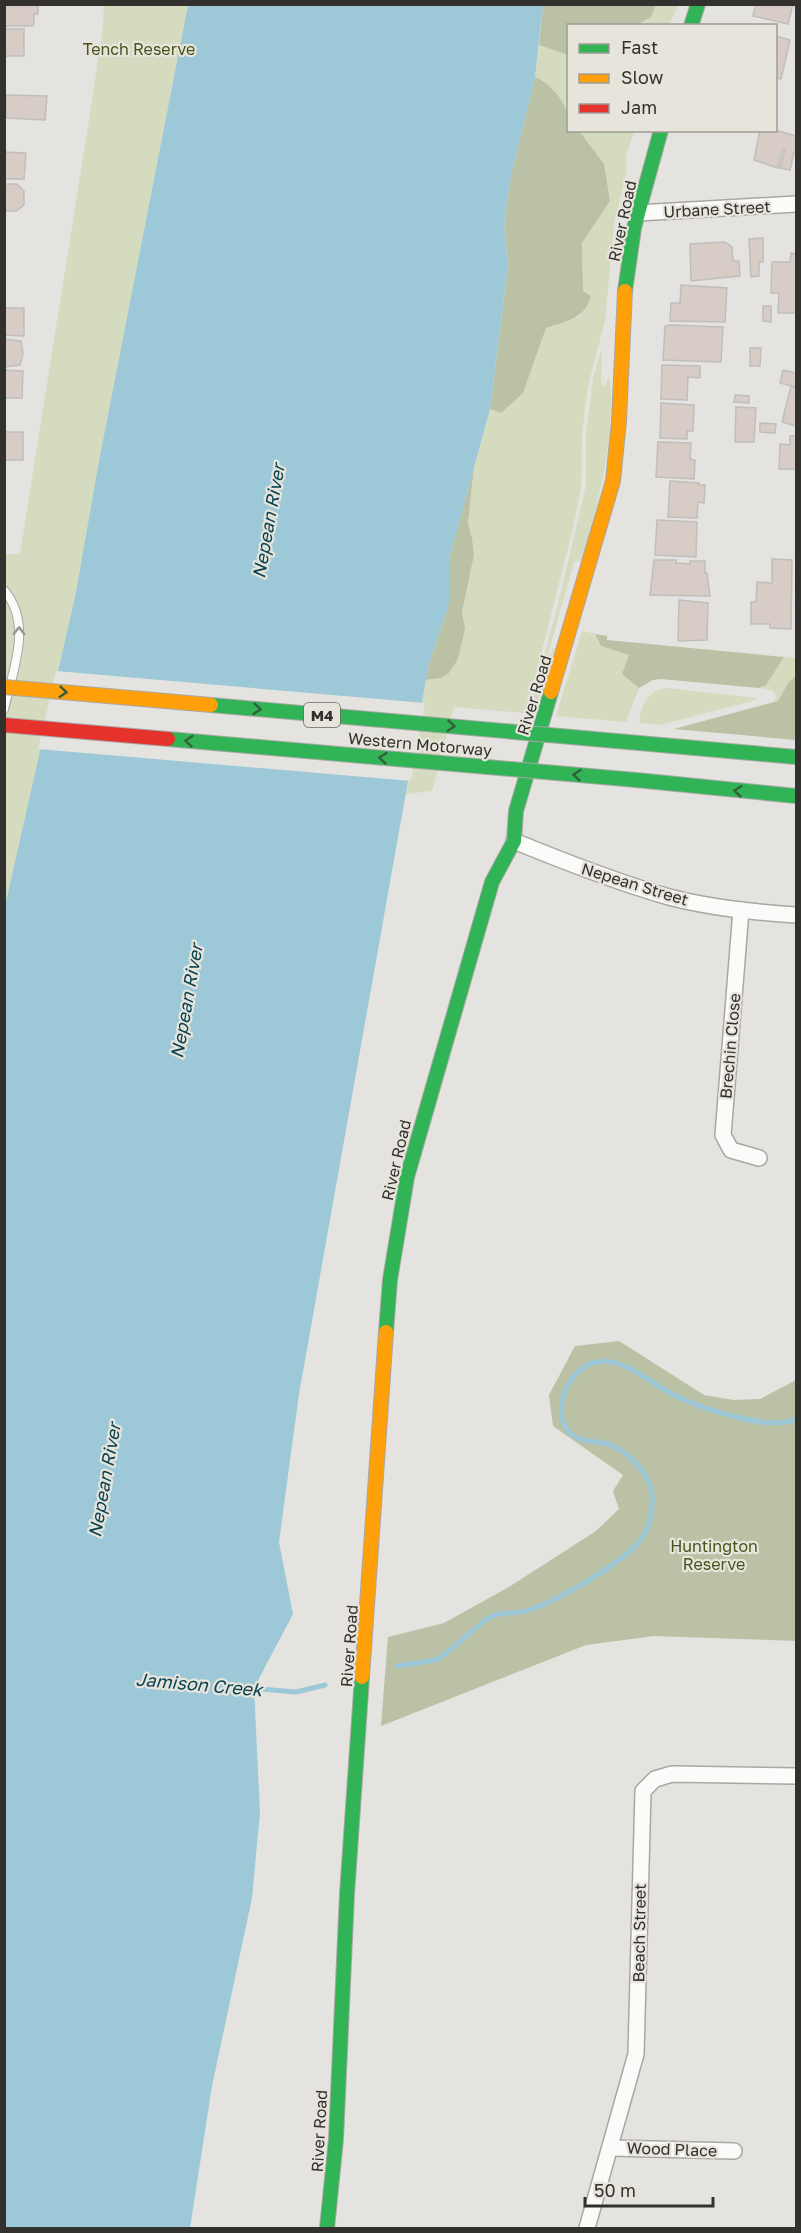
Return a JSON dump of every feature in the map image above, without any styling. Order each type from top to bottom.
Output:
[{"type":"main road","points":[[692,24],[698,4]]},
{"type":"main road","name":"River Road","points":[[327,2229],[336,2139],[346,1906],[390,1280],[407,1177],[422,1121],[492,882],[514,841],[516,810],[613,481],[619,434],[628,272],[638,213],[660,132]]},
{"type":"main road","name":"Western Motorway","points":[[4,687],[796,757]]},
{"type":"main road","name":"Western Motorway","points":[[4,725],[796,796]]},
{"type":"street","name":"Urbane Street","points":[[638,213],[796,204]]},
{"type":"street","name":"Nepean Street","points":[[514,841],[603,876],[671,898],[741,910],[796,915]]},
{"type":"street","name":"Brechin Close","points":[[741,910],[723,1135],[731,1150],[759,1158]]},
{"type":"street","name":"Beach Street","points":[[587,2229],[634,2064],[637,2042],[643,1791],[655,1779],[672,1774],[796,1776]]},
{"type":"street","name":"Wood Place","points":[[611,2148],[734,2151]]},
{"type":"lane","points":[[4,590],[14,604],[20,625],[19,642],[4,709]]},
{"type":"green space","points":[[543,4],[656,5],[651,17],[639,24],[567,24],[567,55],[539,45]]},
{"type":"green space","name":"Tench Reserve","points":[[104,5],[188,5],[99,461],[76,592],[5,906],[4,554],[20,554],[89,120]]},
{"type":"green space","points":[[656,5],[679,5],[670,24],[640,24],[651,17]]},
{"type":"green space","points":[[539,45],[567,55],[567,113],[551,88],[535,77]]},
{"type":"green space","points":[[535,77],[551,87],[567,110],[567,132],[580,132],[604,164],[610,201],[582,243],[583,291],[591,296],[588,304],[574,318],[546,328],[523,393],[501,413],[490,409],[508,265],[504,225],[510,180]]},
{"type":"green space","points":[[580,132],[634,132],[626,157],[627,170],[614,223],[605,321],[588,386],[582,434],[581,488],[526,713],[454,707],[432,791],[406,794],[426,680],[441,678],[458,659],[465,629],[462,612],[474,555],[468,523],[474,467],[490,409],[501,413],[523,393],[546,328],[580,316],[591,297],[583,291],[582,243],[610,201]]},
{"type":"green space","points":[[602,349],[601,383],[605,387],[608,379],[610,380],[611,403],[604,471],[583,560],[574,562],[539,686],[553,648],[555,648],[533,714],[529,713],[586,486],[586,434],[593,378]]},
{"type":"green space","points":[[474,467],[468,523],[474,555],[462,612],[465,629],[458,659],[448,674],[441,678],[426,680],[429,663],[449,604],[449,559]]},
{"type":"green space","points":[[582,631],[595,634],[601,646],[629,655],[622,674],[639,688],[626,722],[556,716]]},
{"type":"green space","points":[[595,634],[607,636],[607,640],[784,657],[766,685],[759,688],[661,679],[653,680],[639,688],[622,674],[629,655],[601,646]]},
{"type":"green space","points":[[784,657],[796,658],[796,676],[788,683],[778,701],[774,702],[776,698],[774,691],[759,688],[766,685]]},
{"type":"green space","points":[[796,676],[796,740],[674,729],[778,701],[788,683]]},
{"type":"green space","points":[[666,688],[756,698],[756,700],[658,725],[639,723],[646,700],[654,692]]},
{"type":"green space","name":"Huntington Reserve","points":[[619,1341],[704,1395],[734,1400],[760,1399],[796,1380],[796,1641],[654,1636],[586,1645],[381,1726],[388,1637],[444,1623],[509,1587],[596,1531],[619,1509],[613,1491],[623,1475],[553,1426],[549,1395],[575,1346]]},
{"type":"water","name":"Nepean River","points":[[188,5],[543,5],[535,77],[510,180],[504,225],[508,265],[490,409],[449,559],[449,604],[429,663],[299,1394],[279,1542],[293,1614],[254,1688],[260,1812],[252,1898],[212,2086],[190,2228],[5,2228],[5,906],[76,592],[99,461]]},
{"type":"pier","points":[[56,671],[425,703],[411,781],[38,749]]},
{"type":"building","points":[[4,4],[38,4],[38,14],[34,14],[34,24],[32,26],[4,26]]},
{"type":"building","points":[[756,4],[793,4],[788,24],[753,16]]},
{"type":"building","points":[[4,29],[24,29],[24,56],[4,56]]},
{"type":"building","points":[[777,36],[790,40],[781,79],[777,78]]},
{"type":"building","points":[[6,95],[47,96],[45,120],[6,118]]},
{"type":"building","points":[[777,131],[796,136],[796,152],[794,152],[790,170],[780,168],[785,150],[783,149],[778,168],[754,160],[760,132]]},
{"type":"building","points":[[4,152],[26,153],[24,179],[4,179]]},
{"type":"building","points":[[4,184],[17,184],[24,191],[24,205],[16,211],[4,211]]},
{"type":"building","points":[[763,238],[763,262],[759,262],[759,276],[751,277],[749,239]]},
{"type":"building","points":[[725,242],[732,247],[733,261],[739,261],[740,276],[691,281],[690,244]]},
{"type":"building","points":[[791,253],[796,254],[796,313],[778,313],[779,293],[771,293],[772,262],[790,262]]},
{"type":"building","points":[[681,285],[727,288],[725,322],[670,321],[671,303],[680,303]]},
{"type":"building","points":[[763,306],[771,306],[771,322],[763,321]]},
{"type":"building","points":[[4,308],[24,308],[24,336],[4,335]]},
{"type":"building","points":[[665,326],[723,327],[721,362],[663,360]]},
{"type":"building","points":[[4,339],[21,341],[23,354],[20,365],[4,367]]},
{"type":"building","points":[[750,348],[761,348],[760,366],[750,366]]},
{"type":"building","points":[[662,365],[700,366],[700,378],[688,377],[687,400],[661,399]]},
{"type":"building","points":[[4,370],[23,371],[22,398],[4,398]]},
{"type":"building","points":[[783,370],[796,373],[796,387],[780,383]]},
{"type":"building","points":[[791,386],[796,388],[796,426],[782,422]]},
{"type":"building","points":[[735,395],[749,396],[749,403],[734,402]]},
{"type":"building","points":[[661,403],[694,405],[693,431],[687,431],[687,439],[660,438]]},
{"type":"building","points":[[736,407],[756,408],[754,442],[735,442]]},
{"type":"building","points":[[760,423],[776,424],[775,433],[760,432]]},
{"type":"building","points":[[4,432],[23,432],[23,460],[4,460]]},
{"type":"building","points":[[790,436],[796,436],[796,469],[779,469],[780,444],[790,445]]},
{"type":"building","points":[[658,442],[691,443],[690,459],[695,460],[694,479],[656,477]]},
{"type":"building","points":[[670,481],[705,485],[704,503],[698,502],[697,518],[668,517]]},
{"type":"building","points":[[657,520],[697,522],[696,557],[655,555]]},
{"type":"building","points":[[772,559],[792,560],[791,629],[770,628],[770,624],[751,624],[751,602],[756,602],[757,582],[772,583]]},
{"type":"building","points":[[654,560],[676,560],[676,563],[690,564],[690,561],[705,561],[710,596],[650,595]]},
{"type":"building","points":[[679,600],[708,603],[707,640],[678,641]]},
{"type":"waterway","name":"Jamison Creek","points":[[397,1666],[437,1659],[495,1615],[526,1611],[554,1600],[620,1559],[645,1533],[651,1512],[652,1496],[649,1483],[642,1471],[617,1448],[578,1438],[568,1431],[564,1424],[561,1410],[564,1395],[570,1381],[580,1370],[592,1363],[604,1361],[616,1363],[629,1368],[674,1395],[717,1412],[770,1423],[796,1419]]},
{"type":"waterway","name":"Jamison Creek","points":[[247,1688],[296,1692],[325,1685]]},
{"type":"traffic: fast","points":[[692,24],[698,4]]},
{"type":"traffic: fast","points":[[625,291],[634,228],[660,132]]},
{"type":"traffic: fast","points":[[386,1332],[390,1280],[407,1177],[492,882],[514,841],[516,811],[551,692]]},
{"type":"traffic: fast","points":[[211,705],[639,743]]},
{"type":"traffic: fast","points":[[168,739],[636,780]]},
{"type":"traffic: fast","points":[[639,743],[796,757]]},
{"type":"traffic: fast","points":[[636,780],[796,796]]},
{"type":"traffic: fast","points":[[327,2228],[336,2139],[347,1894],[362,1677]]},
{"type":"traffic: slow","points":[[551,692],[613,481],[619,421],[625,291]]},
{"type":"traffic: slow","points":[[4,687],[211,705]]},
{"type":"traffic: slow","points":[[362,1677],[386,1332]]},
{"type":"traffic: jam","points":[[4,725],[168,739]]}]
